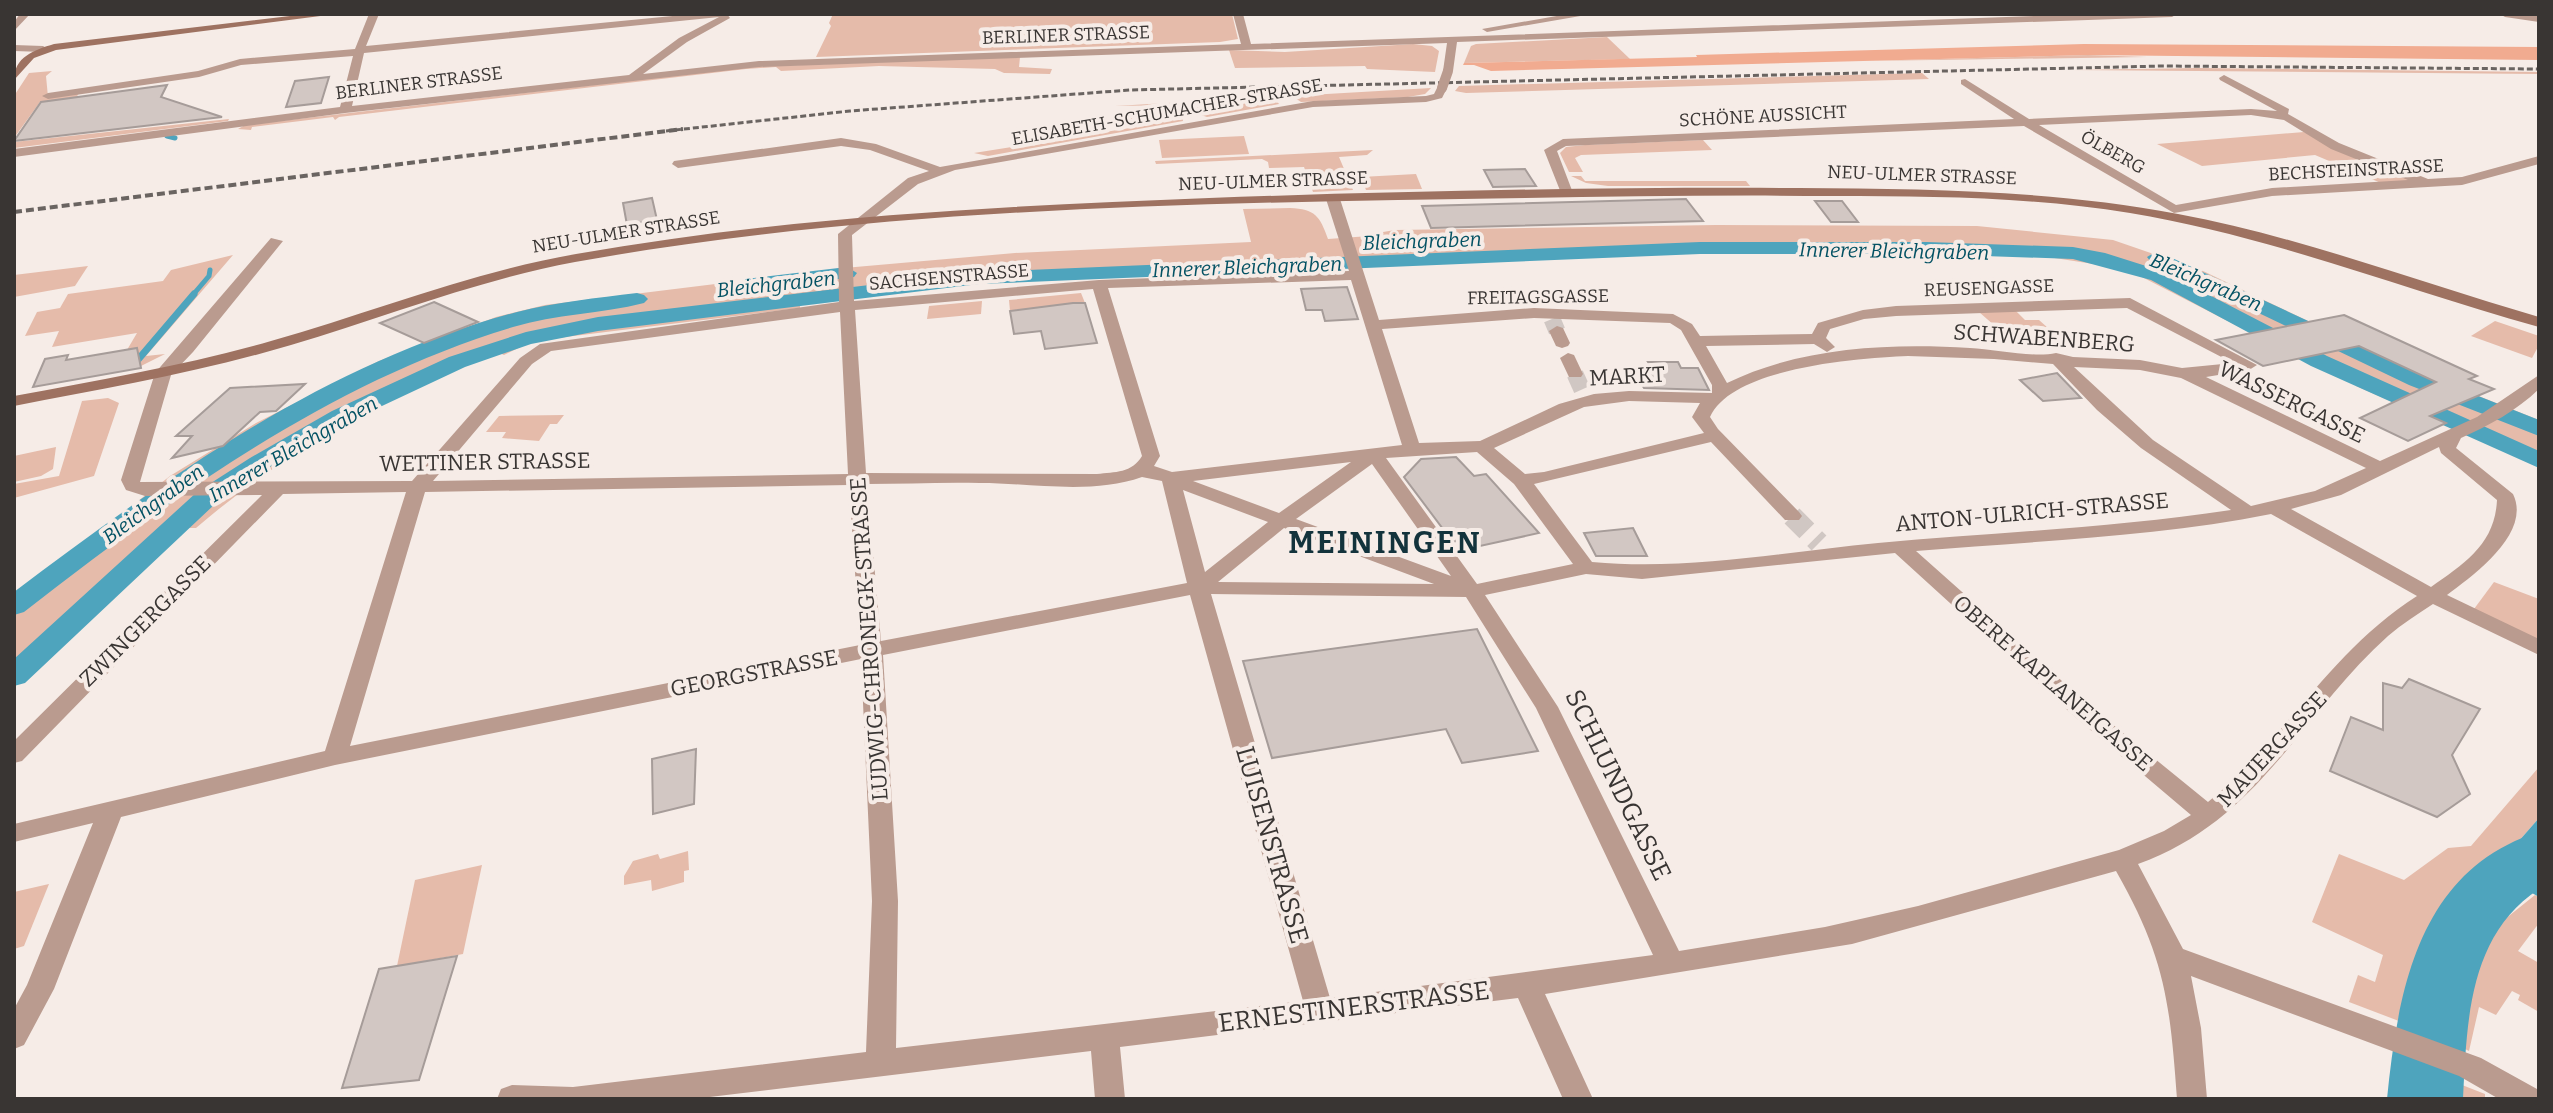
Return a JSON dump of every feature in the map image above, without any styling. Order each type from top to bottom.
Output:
[{"type":"main road","points":[[14,77],[30,56],[43,49],[282,17],[332,14]]},
{"type":"main road","name":"NEU-ULMER STRASSE","points":[[14,401],[163,373],[283,343],[443,289],[539,265],[696,240],[859,223],[1095,208],[1333,199],[1787,192],[1975,195],[2094,204],[2170,212],[2539,321]]},
{"type":"street","points":[[14,28],[25,14]]},
{"type":"street","points":[[345,110],[359,51],[374,14]]},
{"type":"street","points":[[48,96],[199,74],[240,62],[722,14]]},
{"type":"street","points":[[632,77],[683,40],[732,14]]},
{"type":"street","points":[[1238,14],[1247,46]]},
{"type":"street","points":[[1452,40],[1507,24],[1587,14]]},
{"type":"street","name":"BERLINER STRASSE","points":[[14,153],[345,110],[782,62],[2172,14]]},
{"type":"street","points":[[2505,14],[2539,19]]},
{"type":"street","name":"ELISABETH-SCHUMACHER-STRASSE","points":[[859,223],[913,181],[940,171],[1299,106],[1438,96],[1448,71],[1452,40]]},
{"type":"street","points":[[15,46],[43,49]]},
{"type":"street","name":"SCHÖNE AUSSICHT","points":[[2224,78],[2283,108],[2285,111],[2280,115]]},
{"type":"street","points":[[1965,82],[2026,122]]},
{"type":"street","name":"SCHÖNE AUSSICHT","points":[[1567,193],[1550,150],[1563,143],[2251,112],[2280,115],[2335,146],[2426,183]]},
{"type":"street","name":"ÖLBERG","points":[[2026,122],[2170,212]]},
{"type":"street","name":"ELISABETH-SCHUMACHER-STRASSE","points":[[678,164],[841,142],[872,147],[940,171]]},
{"type":"street","name":"BECHSTEINSTRASSE","points":[[2170,212],[2272,192],[2477,179],[2539,160]]},
{"type":"street","points":[[1333,199],[1412,449]]},
{"type":"street","name":"LUDWIG-CHRONEGK-STRASSE","points":[[859,223],[845,234],[846,287],[849,374],[874,683],[885,901],[881,1063]]},
{"type":"street","name":"WETTINER STRASSE","points":[[276,241],[187,349],[163,373],[130,480],[139,489],[244,490],[859,479],[1102,479],[1149,474]]},
{"type":"street","name":"SACHSENSTRASSE","points":[[417,487],[526,361],[546,347],[846,287],[1099,284],[1354,263]]},
{"type":"street","points":[[1099,284],[1151,456],[1149,474],[1198,588]]},
{"type":"street","name":"REUSENGASSE","points":[[1818,339],[1823,326],[1850,318],[1896,311],[2130,303],[2249,365]]},
{"type":"street","name":"FREITAGSGASSE","points":[[1373,325],[1558,333],[1673,319],[1687,327],[1695,341]]},
{"type":"street","points":[[1558,333],[1575,374]]},
{"type":"street","points":[[1792,516],[1721,443],[1701,417],[1704,409],[1718,397],[1720,385],[1695,341],[1818,339],[1836,355]]},
{"type":"street","name":"SCHWABENBERG","points":[[1718,397],[1772,369],[1836,355],[1986,353],[2141,366],[2183,373],[2249,365]]},
{"type":"street","points":[[2056,358],[2103,406],[2147,444],[2249,514]]},
{"type":"street","name":"WASSERGASSE","points":[[2183,373],[2382,469]]},
{"type":"street","name":"ANTON-ULRICH-STRASSE","points":[[1586,568],[1642,573],[1793,558],[1824,549],[1901,548],[2128,529],[2249,514],[2325,494],[2382,469],[2418,448],[2458,434],[2493,416],[2539,380]]},
{"type":"street","name":"MARKT","points":[[1481,446],[1501,441],[1585,398],[1718,397]]},
{"type":"street","name":"MAUERGASSE","points":[[2122,859],[2173,839],[2208,816],[2252,776],[2375,635],[2483,558],[2500,530],[2508,508],[2506,498],[2447,449],[2458,434]]},
{"type":"street","points":[[1521,480],[1721,443]]},
{"type":"street","points":[[1149,474],[1412,449],[1481,446],[1521,480],[1586,568],[1472,591],[1198,588]]},
{"type":"street","points":[[1198,588],[1282,520],[1374,454]]},
{"type":"street","points":[[1374,454],[1472,591]]},
{"type":"street","points":[[1149,474],[1472,591]]},
{"type":"street","points":[[335,757],[417,487]]},
{"type":"street","name":"ZWINGERGASSE","points":[[14,755],[278,489]]},
{"type":"street","points":[[2275,508],[2429,594],[2539,648]]},
{"type":"street","name":"OBERE KAPLANEIGASSE","points":[[1901,548],[2082,711],[2208,816]]},
{"type":"street","name":"GEORGSTRASSE","points":[[14,833],[335,757],[870,649],[1174,590],[1198,588]]},
{"type":"street","name":"LUISENSTRASSE","points":[[1198,588],[1320,1011]]},
{"type":"street","name":"SCHLUNDGASSE","points":[[1472,591],[1547,707],[1671,963]]},
{"type":"street","points":[[14,1036],[40,989],[111,810]]},
{"type":"street","points":[[2122,859],[2146,900],[2172,957],[2182,1000],[2192,1099]]},
{"type":"street","name":"ERNESTINERSTRASSE","points":[[577,1099],[1527,986],[1784,946],[1879,927],[2122,859]]},
{"type":"street","points":[[2172,957],[2470,1067],[2526,1099]]},
{"type":"street","points":[[1527,986],[1578,1099]]},
{"type":"street","points":[[1104,1037],[1110,1099]]},
{"type":"street","points":[[512,1099],[569,1099]]},
{"type":"shaded area","points":[[833,14],[1232,14],[1238,39],[816,57],[831,26],[829,23]]},
{"type":"shaded area","points":[[1607,37],[1630,59],[1464,63],[1471,46],[1476,44]]},
{"type":"shaded area","points":[[1413,44],[1432,46],[1439,51],[1435,72],[1367,69],[1365,66],[1235,68],[1229,50],[1285,52]]},
{"type":"shaded area","points":[[2084,44],[2539,47],[2539,60],[2088,55],[1491,71],[1463,65],[1696,55]]},
{"type":"shaded area","points":[[2088,55],[2147,57],[1865,61]]},
{"type":"shaded area","points":[[1020,57],[1019,67],[1052,69],[1050,74],[1004,73],[995,69],[879,66],[781,71],[776,67],[746,69],[339,117],[335,120],[333,117],[252,127],[251,130],[238,129],[245,125],[749,67]]},
{"type":"shaded area","points":[[2197,68],[2539,72],[2539,74],[2073,70]]},
{"type":"shaded area","points":[[52,71],[46,76],[48,97],[79,93],[76,98],[40,102],[14,138],[14,96],[29,73]]},
{"type":"shaded area","points":[[1922,73],[1929,79],[1455,91],[1459,86]]},
{"type":"shaded area","points":[[1431,88],[1425,94],[1408,97],[1301,102],[1295,98],[1276,100],[1279,104],[1207,117],[1171,105],[1115,106]]},
{"type":"shaded area","points":[[1165,109],[1182,114],[1183,121],[988,156],[974,153],[1130,128],[1122,118],[1115,116],[1128,110]]},
{"type":"shaded area","points":[[228,121],[14,148],[14,142]]},
{"type":"shaded area","points":[[2304,132],[2415,181],[2381,183],[2315,155],[2202,166],[2157,144]]},
{"type":"shaded area","points":[[1244,136],[1249,154],[1162,158],[1159,140]]},
{"type":"shaded area","points":[[1703,140],[1712,150],[1581,155],[1575,158],[1583,172],[1569,172],[1560,153],[1566,147],[1585,145]]},
{"type":"shaded area","points":[[1373,150],[1367,155],[1339,157],[1353,190],[1313,192],[1304,167],[1269,168],[1268,162],[1262,159],[1156,164],[1155,161]]},
{"type":"shaded area","points":[[1416,174],[1422,189],[1366,190],[1361,177]]},
{"type":"shaded area","points":[[1571,176],[1581,176],[1585,181],[1746,181],[1750,186],[1608,186],[1586,183]]},
{"type":"shaded area","points":[[1290,208],[1315,215],[1328,239],[1383,235],[1383,232],[1395,230],[1716,225],[1977,226],[2113,240],[2203,271],[2403,366],[2539,420],[2539,466],[2356,386],[2362,383],[2341,373],[2333,375],[2140,276],[2113,267],[2048,257],[1855,252],[1674,253],[1373,267],[1093,275],[963,285],[533,341],[504,355],[497,352],[417,387],[339,427],[265,474],[196,528],[182,528],[35,670],[14,670],[14,598],[170,476],[256,423],[379,361],[496,317],[545,305],[844,268],[1015,253],[1251,242],[1243,209]]},
{"type":"shaded area","points":[[233,255],[146,356],[165,354],[141,366],[114,372],[137,333],[52,347],[59,331],[25,336],[37,312],[60,308],[68,294],[163,281],[171,270]]},
{"type":"shaded area","points":[[88,266],[75,286],[14,297],[14,275]]},
{"type":"shaded area","points":[[1081,293],[1085,303],[1010,311],[1009,300]]},
{"type":"shaded area","points":[[982,301],[981,314],[927,319],[929,306]]},
{"type":"shaded area","points":[[2016,311],[2025,320],[2039,320],[2048,328],[1995,326],[1979,312]]},
{"type":"shaded area","points":[[2495,321],[2539,336],[2539,345],[2532,358],[2471,336]]},
{"type":"shaded area","points":[[108,398],[119,403],[94,476],[14,498],[14,484],[59,476],[82,401]]},
{"type":"shaded area","points":[[564,415],[557,424],[550,424],[539,441],[502,438],[506,432],[486,432],[499,416]]},
{"type":"shaded area","points":[[56,447],[53,469],[41,476],[14,482],[14,456]]},
{"type":"shaded area","points":[[2494,582],[2539,599],[2539,640],[2474,609]]},
{"type":"shaded area","points":[[2539,767],[2539,818],[2511,850],[2485,866],[2436,935],[2412,1026],[2349,1002],[2358,975],[2375,982],[2383,955],[2312,922],[2339,854],[2404,880],[2448,848],[2471,846]]},
{"type":"shaded area","points":[[688,851],[689,870],[684,871],[684,882],[652,891],[651,880],[624,885],[624,876],[633,861],[658,854],[660,859]]},
{"type":"shaded area","points":[[482,865],[463,954],[397,966],[415,880]]},
{"type":"shaded area","points":[[49,884],[24,946],[14,949],[14,892]]},
{"type":"shaded area","points":[[2535,895],[2539,897],[2539,923],[2518,951],[2539,963],[2539,1012],[2518,1000],[2520,995],[2512,991],[2496,1015],[2479,1007],[2469,1051],[2441,1037],[2453,994],[2454,960]]},
{"type":"shaded area","points":[[2434,1074],[2485,1094],[2485,1099],[2435,1099]]},
{"type":"water","points":[[2539,818],[2539,897],[2485,866],[2511,850]]},
{"type":"building","points":[[329,77],[321,103],[286,107],[295,81]]},
{"type":"building","points":[[167,85],[161,97],[222,117],[14,141],[41,102]]},
{"type":"building","points":[[1525,169],[1536,186],[1493,187],[1484,170]]},
{"type":"building","points":[[652,198],[657,220],[627,225],[623,203]]},
{"type":"building","points":[[1686,199],[1703,221],[1431,228],[1422,206]]},
{"type":"building","points":[[1815,201],[1842,201],[1858,222],[1831,222]]},
{"type":"building","points":[[1347,287],[1358,319],[1325,321],[1322,310],[1306,310],[1301,289]]},
{"type":"building","points":[[434,302],[478,322],[424,343],[380,323]]},
{"type":"building","points":[[1085,303],[1097,343],[1045,349],[1041,331],[1014,334],[1010,311]]},
{"type":"building","points":[[2344,315],[2477,376],[2469,379],[2494,389],[2430,416],[2446,423],[2408,441],[2360,418],[2436,382],[2359,346],[2263,366],[2216,340]]},
{"type":"building","points":[[137,348],[141,368],[33,387],[45,359],[68,355],[66,360]]},
{"type":"building","points":[[1648,362],[1678,362],[1681,368],[1698,368],[1709,390],[1644,388],[1631,367],[1651,367]]},
{"type":"building","points":[[2057,373],[2081,398],[2043,401],[2020,380]]},
{"type":"building","points":[[305,384],[276,411],[260,412],[223,446],[172,458],[192,436],[176,436],[230,388]]},
{"type":"building","points":[[1456,457],[1474,476],[1486,474],[1539,533],[1471,548],[1466,542],[1452,541],[1404,477],[1421,459]]},
{"type":"building","points":[[1633,528],[1647,556],[1596,556],[1584,533]]},
{"type":"building","points":[[1477,629],[1538,751],[1462,763],[1446,729],[1272,758],[1243,661]]},
{"type":"building","points":[[2409,679],[2480,709],[2452,755],[2470,794],[2437,817],[2330,771],[2351,717],[2383,730],[2383,683],[2402,688]]},
{"type":"building","points":[[696,749],[694,804],[653,814],[652,759]]},
{"type":"building","points":[[457,956],[419,1080],[342,1088],[379,969]]},
{"type":"waterway","points":[[167,136],[175,138]]},
{"type":"waterway","name":"Innerer Bleichgraben","points":[[14,676],[206,498],[341,416],[457,362],[526,339],[598,324],[979,278],[1700,248],[1927,248],[2073,253],[2105,259],[2158,276],[2319,361],[2539,460]]},
{"type":"waterway","name":"Bleichgraben","points":[[2157,257],[2417,380],[2539,429]]},
{"type":"waterway","points":[[192,296],[209,276],[210,270]]},
{"type":"waterway","name":"Bleichgraben","points":[[746,285],[847,273]]},
{"type":"waterway","points":[[136,362],[194,294]]},
{"type":"waterway","name":"Bleichgraben","points":[[14,606],[205,467],[306,407],[359,380],[445,343],[508,321],[565,308],[637,299]]},
{"type":"waterway","points":[[2425,1099],[2433,1018],[2454,943],[2484,896],[2503,879],[2539,856]]},
{"type":"tunnel","points":[[1552,319],[1557,331]]},
{"type":"tunnel","points":[[1575,374],[1584,394]]},
{"type":"tunnel","points":[[1792,516],[1819,543]]},
{"type":"railway","points":[[673,130],[850,111],[1130,90],[2162,66],[2539,69]]},
{"type":"railway","points":[[673,130],[683,129]]},
{"type":"railway","points":[[14,212],[673,130]]},
{"type":"railway","points":[[666,131],[673,130]]},
{"type":"district","name":"MEININGEN","points":[[1385,543]]}]
